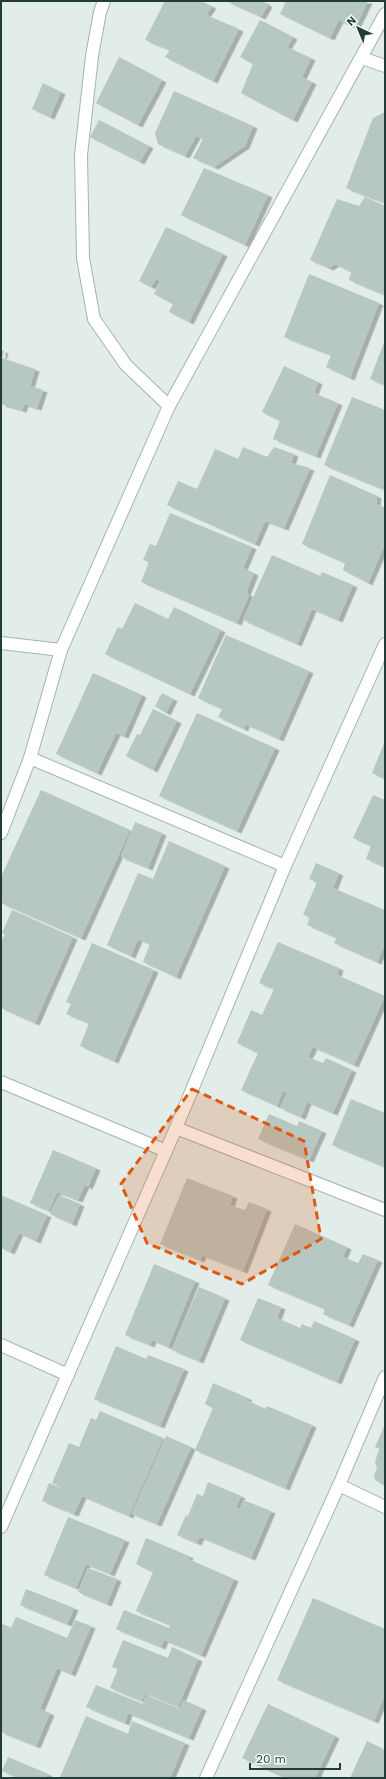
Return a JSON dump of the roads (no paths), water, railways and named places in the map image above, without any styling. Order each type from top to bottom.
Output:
[{"type":"street","points":[[104,1],[100,12],[92,56],[81,155],[83,258],[94,319],[126,365],[169,406]]},
{"type":"street","points":[[1,833],[30,758],[61,650],[169,406],[385,14]]},
{"type":"street","points":[[362,58],[385,66]]},
{"type":"street","points":[[1,642],[61,650]]},
{"type":"street","points":[[1,1527],[176,1128],[285,866],[385,644]]},
{"type":"street","points":[[30,758],[285,866]]},
{"type":"street","points":[[1,1082],[166,1151]]},
{"type":"street","points":[[176,1128],[385,1210]]},
{"type":"street","points":[[1,1345],[68,1375]]},
{"type":"street","points":[[206,1778],[339,1485],[385,1377]]},
{"type":"street","points":[[339,1485],[385,1507]]}]
